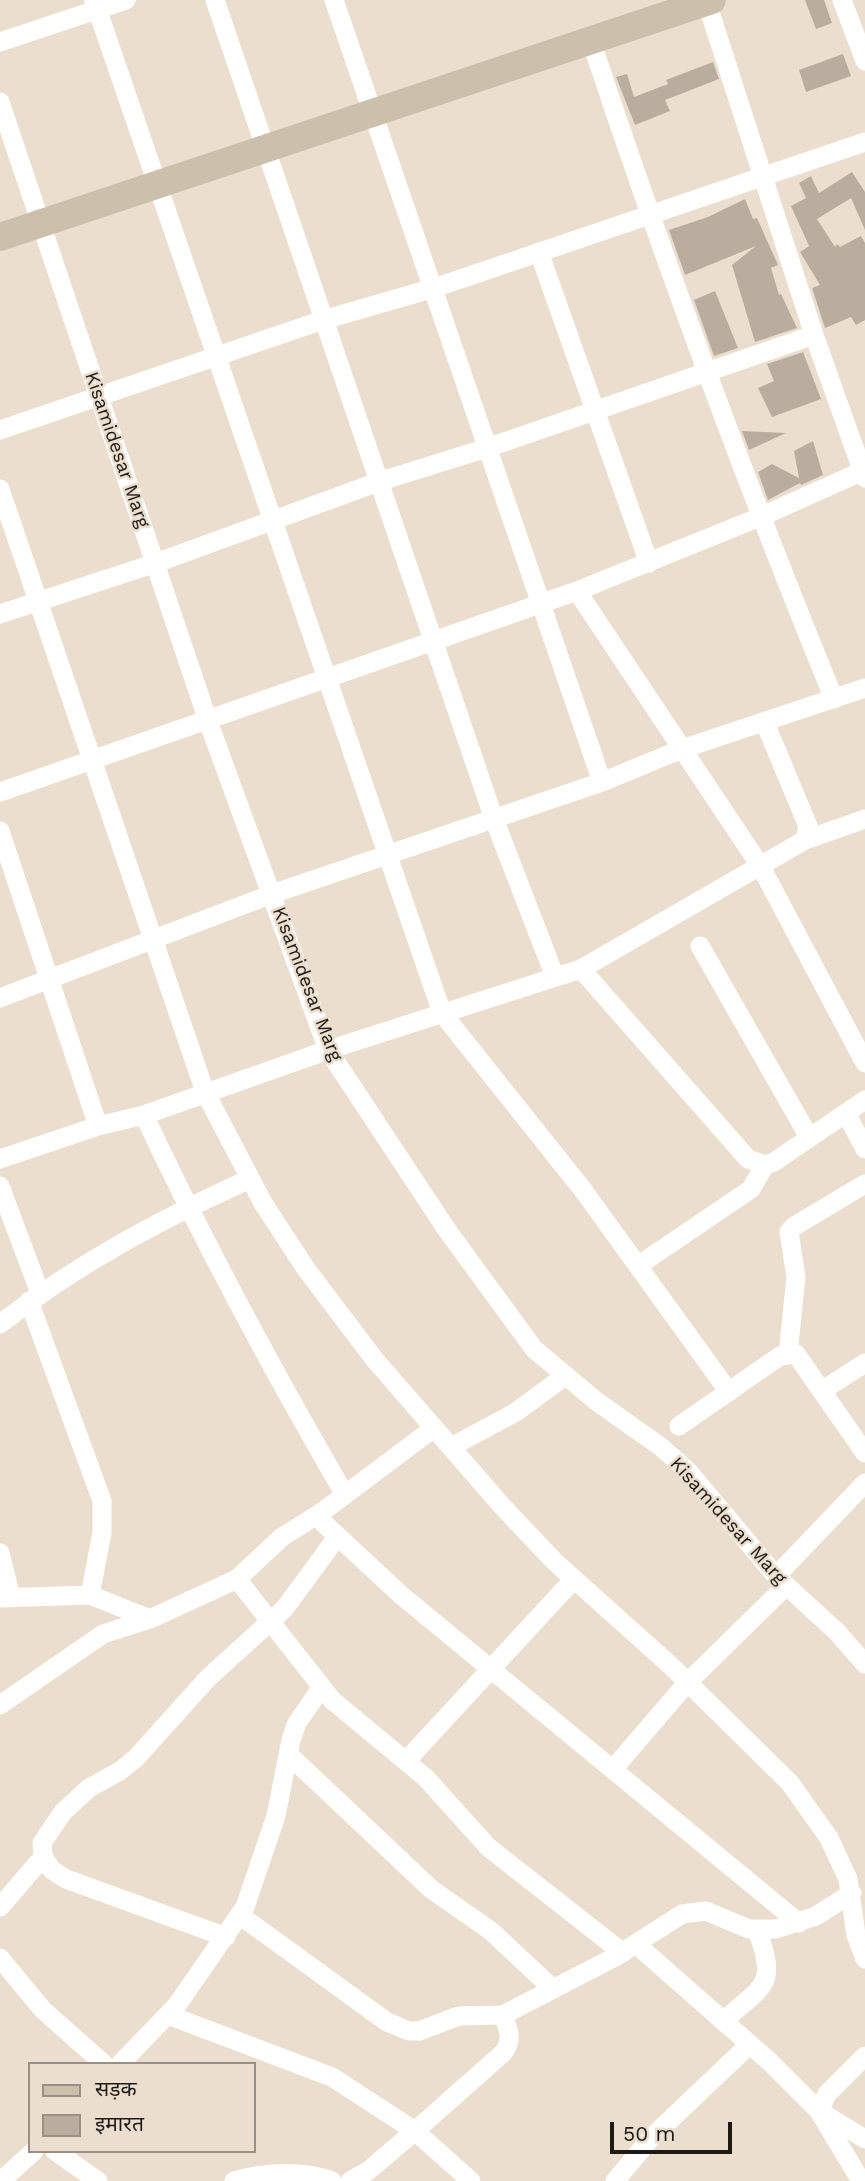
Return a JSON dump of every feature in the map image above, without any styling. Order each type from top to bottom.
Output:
[{"type":"street","points":[[0,42],[96,5],[126,0]]},
{"type":"street","points":[[215,0],[495,818],[555,977]]},
{"type":"street","points":[[334,0],[602,782]]},
{"type":"street","points":[[842,0],[865,61]]},
{"type":"street","points":[[0,237],[373,115],[708,1],[814,335],[864,473],[577,591],[0,792]]},
{"type":"street","points":[[96,5],[270,520],[442,1013],[639,1265],[729,1392]]},
{"type":"street","points":[[591,41],[706,373],[760,517],[834,699]]},
{"type":"street","name":"Kisamidesar Marg","points":[[0,102],[208,721],[328,1050],[447,1230],[534,1349],[688,1471],[781,1581],[837,1632],[865,1664]]},
{"type":"street","points":[[0,430],[323,320],[434,288],[865,142]]},
{"type":"street","points":[[539,252],[649,563]]},
{"type":"street","points":[[0,614],[156,563],[381,481],[487,448],[814,335]]},
{"type":"street","points":[[0,489],[205,1092],[250,1179],[306,1269],[375,1360],[502,1506],[574,1579],[790,1783],[829,1838],[860,1913],[856,1935],[865,1959]]},
{"type":"street","points":[[577,591],[761,867],[865,1063]]},
{"type":"street","points":[[0,998],[272,894],[602,782],[682,749],[865,688]]},
{"type":"street","points":[[765,723],[808,826],[805,840]]},
{"type":"street","points":[[0,1159],[98,1126],[144,1115],[328,1050],[581,969],[805,840],[865,820]]},
{"type":"street","points":[[0,831],[47,981],[98,1126]]},
{"type":"street","points":[[700,946],[809,1137]]},
{"type":"street","points":[[581,969],[748,1159],[765,1165]]},
{"type":"street","points":[[639,1265],[751,1189],[765,1165],[865,1100]]},
{"type":"street","points":[[845,1113],[865,1149]]},
{"type":"street","points":[[144,1115],[187,1208],[280,1382],[345,1494]]},
{"type":"street","points":[[0,1324],[35,1297],[187,1208],[250,1179]]},
{"type":"street","points":[[788,1354],[796,1277],[789,1232],[865,1184]]},
{"type":"street","points":[[0,1186],[102,1501],[102,1533],[90,1595]]},
{"type":"street","points":[[679,1426],[780,1356],[796,1354],[803,1360],[865,1453]]},
{"type":"street","points":[[823,1390],[865,1363]]},
{"type":"street","points":[[451,1447],[516,1412],[565,1376]]},
{"type":"street","points":[[1,1701],[103,1634],[150,1619],[237,1580],[276,1541],[316,1516],[434,1428]]},
{"type":"street","points":[[613,1769],[865,1483]]},
{"type":"street","points":[[316,1516],[401,1595],[799,1923]]},
{"type":"street","points":[[0,1907],[43,1857],[45,1836],[63,1812],[89,1788],[120,1771],[136,1758],[208,1678],[246,1641],[272,1622],[303,1586],[338,1536]]},
{"type":"street","points":[[0,1553],[6,1597],[90,1595],[150,1619]]},
{"type":"street","points":[[406,1760],[489,1667],[574,1579]]},
{"type":"street","points":[[237,1580],[321,1688],[363,1728],[406,1760],[435,1787],[488,1847],[630,1949],[771,2062],[819,2111],[861,2181]]},
{"type":"street","points":[[122,2062],[168,2015],[241,1916],[258,1876],[271,1832],[297,1723],[321,1688]]},
{"type":"street","points":[[288,1754],[431,1889],[499,1938],[553,1989]]},
{"type":"street","points":[[43,1857],[52,1870],[81,1886],[226,1937]]},
{"type":"street","points":[[241,1916],[398,2027],[419,2031],[459,2016],[503,2015],[630,1949],[670,1921],[696,1911],[706,1911],[757,1930],[799,1923],[852,1893]]},
{"type":"street","points":[[723,2021],[762,1986],[768,1976],[769,1966],[757,1930]]},
{"type":"street","points":[[0,1958],[43,2010],[102,2062]]},
{"type":"street","points":[[168,2015],[332,2077],[415,2132],[471,2181]]},
{"type":"street","points":[[350,2181],[368,2171],[415,2132],[509,2045],[510,2035],[503,2015]]},
{"type":"street","points":[[617,2180],[651,2138],[749,2045]]},
{"type":"street","points":[[819,2111],[827,2094],[865,2056]]},
{"type":"street","points":[[819,2111],[865,2139]]},
{"type":"street","points":[[1,2181],[32,2153]]},
{"type":"street","points":[[58,2153],[98,2181]]},
{"type":"street","points":[[234,2181],[279,2175],[313,2175],[332,2181]]},
{"type":"building","points":[[805,0],[824,0],[832,23],[816,29]]},
{"type":"building","points":[[843,54],[851,76],[806,92],[799,70]]},
{"type":"building","points":[[713,62],[719,79],[665,100],[670,111],[635,125],[616,77],[627,74],[634,97],[668,84],[666,80]]},
{"type":"building","points":[[852,172],[865,192],[865,230],[851,198],[817,219],[835,247],[861,236],[865,243],[865,320],[856,325],[851,317],[825,328],[812,288],[820,285],[800,252],[809,246],[791,206],[806,198],[799,183],[811,176],[819,193]]},
{"type":"building","points":[[745,199],[753,219],[757,218],[778,265],[771,268],[779,295],[781,294],[797,328],[755,342],[732,265],[756,246],[685,275],[669,230],[708,217]]},
{"type":"building","points":[[715,291],[738,348],[714,356],[694,300]]},
{"type":"building","points":[[803,352],[821,399],[772,417],[758,388],[774,381],[767,364]]},
{"type":"building","points":[[742,431],[786,433],[749,450]]},
{"type":"building","points":[[813,441],[823,475],[801,485],[800,483],[768,500],[758,472],[772,464],[799,478],[794,451]]}]
